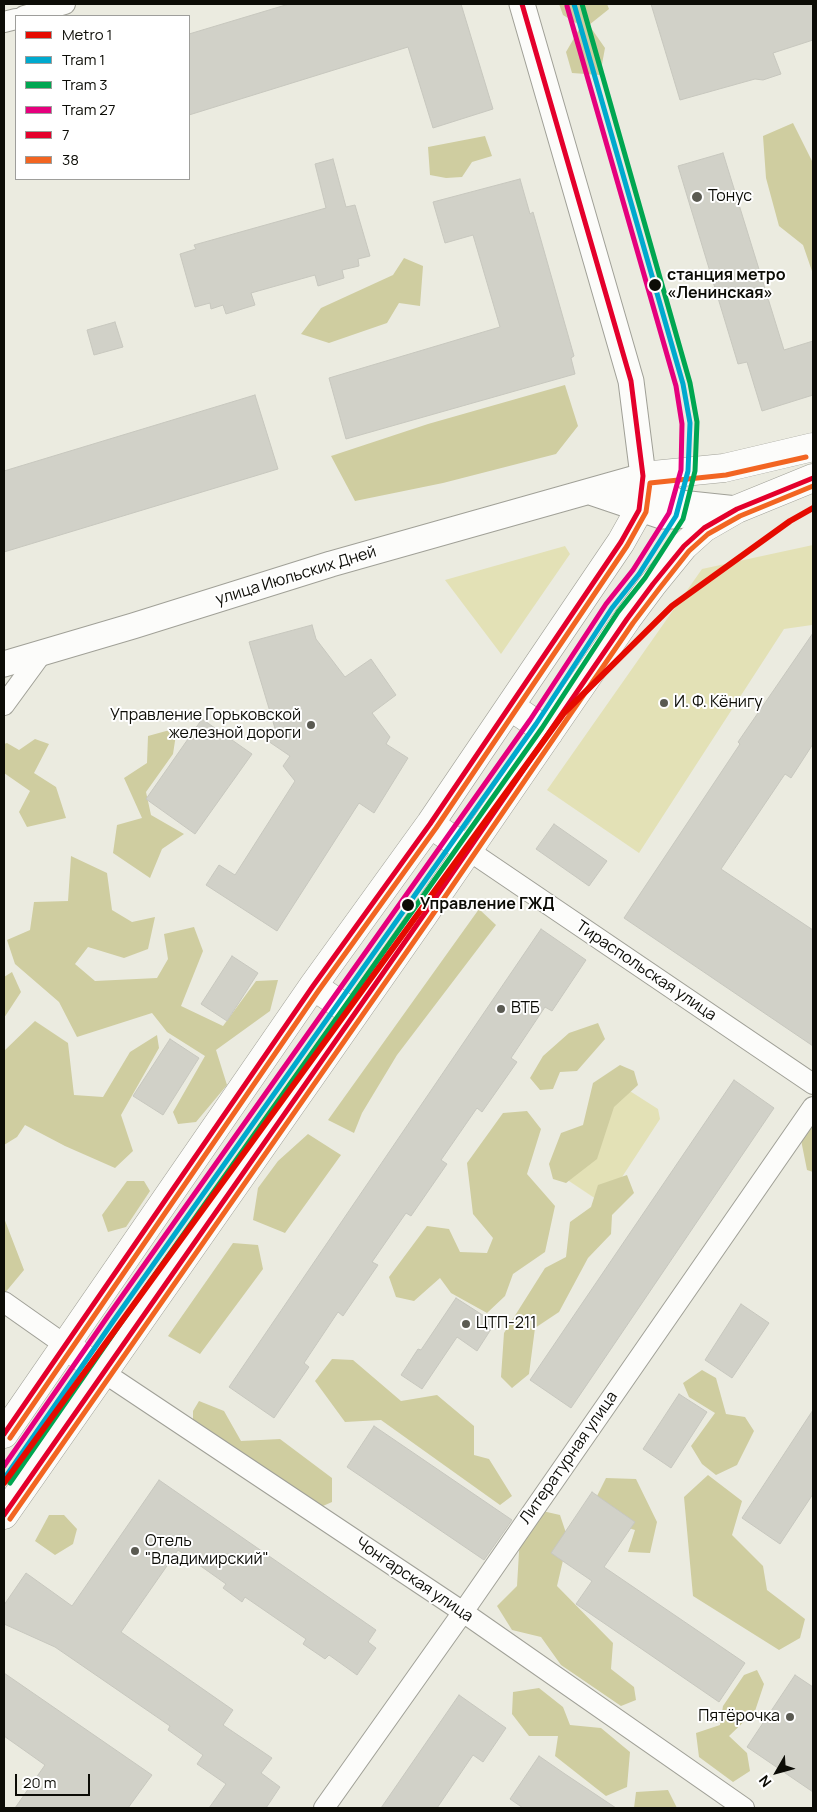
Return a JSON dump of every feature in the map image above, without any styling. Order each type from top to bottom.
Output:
[{"type":"main road","points":[[4,1434],[73,1351],[313,986],[430,824],[622,542],[639,510],[643,476],[724,468],[813,447]]},
{"type":"main road","points":[[4,1515],[627,619],[672,560],[704,528],[737,509],[813,478]]},
{"type":"main road","points":[[510,706],[549,733]]},
{"type":"main road","name":"Тираспольская улица","points":[[430,824],[468,850]]},
{"type":"main road","points":[[313,986],[353,1014]]},
{"type":"main road","name":"Чонгарская улица","points":[[73,1351],[103,1372]]},
{"type":"street","points":[[27,15],[65,4]]},
{"type":"street","points":[[522,4],[631,381],[643,476],[669,497],[680,503],[737,509]]},
{"type":"street","name":"улица Июльских Дней","points":[[4,664],[42,654],[331,564],[643,476]]},
{"type":"street","points":[[590,492],[661,516],[737,509]]},
{"type":"street","points":[[4,705],[42,654]]},
{"type":"street","name":"Тираспольская улица","points":[[468,850],[813,1084]]},
{"type":"street","name":"Литературная улица","points":[[324,1808],[463,1612],[813,1107]]},
{"type":"street","points":[[4,1302],[73,1351]]},
{"type":"street","name":"Чонгарская улица","points":[[103,1372],[463,1612],[744,1808]]},
{"type":"shaded area","points":[[559,4],[607,4],[609,9],[589,25],[605,48],[600,75],[572,73],[566,52],[581,26],[563,15]]},
{"type":"shaded area","points":[[793,123],[813,163],[813,274],[803,245],[779,226],[766,178],[763,136]]},
{"type":"shaded area","points":[[485,136],[492,156],[472,162],[462,177],[446,178],[430,175],[428,147]]},
{"type":"shaded area","points":[[404,258],[423,266],[420,306],[399,303],[387,323],[329,343],[301,334],[321,308],[393,275]]},
{"type":"shaded area","points":[[565,385],[578,426],[556,454],[443,483],[355,501],[331,456],[428,424]]},
{"type":"shaded area","points":[[813,545],[812,625],[784,629],[639,853],[547,790],[702,569]]},
{"type":"shaded area","points":[[565,546],[570,554],[501,654],[445,580]]},
{"type":"shaded area","points":[[177,728],[173,754],[146,792],[151,815],[184,834],[162,849],[150,878],[113,853],[117,825],[142,818],[124,778],[147,763],[148,736]]},
{"type":"shaded area","points":[[35,739],[49,744],[34,773],[56,787],[66,818],[27,827],[19,812],[30,791],[4,773],[4,744],[7,743],[19,750]]},
{"type":"shaded area","points":[[71,856],[107,873],[112,910],[132,922],[155,917],[148,949],[124,958],[88,947],[75,964],[95,981],[157,978],[168,959],[164,934],[194,927],[203,951],[181,1006],[223,1026],[256,981],[278,980],[270,1011],[216,1050],[227,1085],[196,1122],[178,1124],[173,1112],[205,1056],[167,1032],[152,1013],[77,1037],[59,1002],[15,964],[7,940],[30,930],[34,902],[68,901]]},
{"type":"shaded area","points":[[479,909],[496,925],[397,1055],[362,1113],[354,1133],[328,1120]]},
{"type":"shaded area","points":[[12,972],[21,992],[4,1018],[4,977]]},
{"type":"shaded area","points":[[35,1021],[68,1043],[74,1095],[103,1097],[130,1052],[157,1035],[159,1048],[121,1115],[133,1151],[115,1168],[65,1146],[25,1125],[17,1137],[4,1145],[4,1051]]},
{"type":"shaded area","points":[[598,1023],[605,1039],[577,1071],[560,1072],[553,1089],[540,1090],[530,1078],[543,1056],[569,1033]]},
{"type":"shaded area","points":[[620,1065],[634,1071],[638,1085],[614,1107],[597,1159],[566,1183],[553,1179],[549,1164],[561,1133],[583,1125],[593,1083]]},
{"type":"shaded area","points":[[622,1086],[658,1109],[660,1119],[607,1200],[599,1201],[563,1177]]},
{"type":"shaded area","points":[[527,1111],[541,1129],[527,1174],[555,1206],[545,1252],[513,1274],[505,1296],[487,1313],[451,1293],[440,1278],[414,1301],[396,1297],[389,1277],[427,1226],[449,1229],[460,1252],[487,1253],[493,1238],[473,1214],[467,1163],[503,1113]]},
{"type":"shaded area","points":[[813,1124],[813,1172],[807,1170],[801,1140]]},
{"type":"shaded area","points":[[308,1134],[341,1155],[285,1233],[253,1220],[258,1188],[278,1161]]},
{"type":"shaded area","points":[[627,1175],[634,1193],[612,1215],[611,1234],[588,1258],[559,1312],[535,1328],[529,1374],[512,1388],[501,1377],[504,1333],[545,1268],[566,1257],[570,1222],[591,1207],[598,1185]]},
{"type":"shaded area","points":[[127,1181],[144,1181],[150,1191],[126,1227],[108,1232],[102,1215]]},
{"type":"shaded area","points":[[4,1218],[24,1270],[4,1294]]},
{"type":"shaded area","points":[[233,1243],[258,1245],[263,1269],[200,1354],[168,1336]]},
{"type":"shaded area","points":[[332,1359],[353,1360],[401,1401],[437,1395],[474,1426],[474,1455],[489,1459],[512,1496],[500,1505],[381,1420],[345,1422],[315,1381]]},
{"type":"shaded area","points":[[702,1370],[716,1378],[726,1414],[745,1417],[754,1431],[737,1465],[716,1475],[702,1464],[691,1446],[715,1413],[689,1397],[683,1383]]},
{"type":"shaded area","points":[[199,1401],[224,1411],[241,1441],[280,1439],[332,1478],[332,1502],[307,1513],[193,1431],[193,1411]]},
{"type":"shaded area","points":[[708,1475],[742,1501],[732,1535],[763,1566],[767,1590],[805,1619],[800,1638],[779,1650],[693,1596],[684,1497]]},
{"type":"shaded area","points":[[606,1478],[636,1479],[657,1522],[650,1553],[628,1552],[635,1530],[609,1522],[594,1502]]},
{"type":"shaded area","points":[[538,1510],[560,1515],[568,1539],[557,1586],[613,1643],[611,1669],[634,1687],[636,1700],[621,1706],[561,1665],[541,1637],[512,1630],[497,1606],[517,1586],[520,1535]]},
{"type":"shaded area","points":[[49,1515],[64,1515],[77,1529],[73,1544],[55,1555],[35,1541]]},
{"type":"shaded area","points":[[757,1670],[764,1684],[755,1711],[729,1736],[747,1753],[750,1771],[733,1782],[699,1757],[696,1733],[720,1725],[723,1706],[744,1675]]},
{"type":"shaded area","points":[[539,1688],[563,1707],[570,1725],[601,1728],[630,1752],[627,1787],[606,1796],[555,1756],[558,1736],[529,1736],[512,1714],[513,1692]]},
{"type":"shaded area","points":[[668,1790],[677,1808],[634,1808],[636,1792]]},
{"type":"building","points":[[289,4],[461,4],[493,109],[433,128],[408,47],[190,115],[190,34]]},
{"type":"building","points":[[651,4],[813,4],[813,40],[773,53],[781,74],[763,80],[755,79],[680,100]]},
{"type":"building","points":[[723,153],[784,350],[813,341],[813,395],[762,411],[747,362],[738,364],[678,166]]},
{"type":"building","points":[[333,159],[346,207],[355,205],[370,256],[358,259],[359,266],[342,270],[344,278],[318,286],[315,275],[251,293],[255,305],[226,314],[223,305],[211,309],[210,303],[195,307],[180,254],[196,249],[194,245],[326,208],[315,164]]},
{"type":"building","points":[[520,179],[530,214],[533,212],[574,356],[571,358],[575,374],[346,439],[329,378],[500,327],[473,235],[445,243],[433,202]]},
{"type":"building","points":[[115,322],[123,347],[94,355],[87,330]]},
{"type":"building","points":[[255,395],[278,469],[4,552],[4,471]]},
{"type":"building","points":[[312,625],[316,639],[345,677],[371,659],[396,695],[372,713],[390,737],[386,744],[408,758],[374,813],[359,803],[277,931],[206,885],[219,865],[235,875],[295,781],[283,766],[290,756],[268,741],[277,735],[249,642]]},
{"type":"building","points":[[813,633],[813,744],[791,778],[785,774],[721,869],[813,930],[813,1046],[624,918],[740,744],[738,742]]},
{"type":"building","points":[[202,719],[252,754],[195,834],[146,799]]},
{"type":"building","points":[[554,824],[607,861],[589,886],[536,849]]},
{"type":"building","points":[[541,929],[586,960],[552,1011],[545,1007],[511,1058],[517,1062],[482,1112],[477,1108],[441,1160],[447,1164],[411,1216],[406,1213],[372,1262],[378,1265],[343,1316],[338,1312],[304,1363],[309,1367],[274,1418],[229,1387]]},
{"type":"building","points":[[232,956],[258,973],[227,1021],[201,1004]]},
{"type":"building","points":[[170,1039],[199,1058],[163,1115],[133,1096]]},
{"type":"building","points":[[734,1080],[774,1108],[571,1408],[530,1380]]},
{"type":"building","points":[[456,1298],[495,1323],[477,1351],[457,1337],[422,1389],[401,1375],[418,1349],[421,1350]]},
{"type":"building","points":[[741,1304],[769,1323],[732,1378],[705,1360]]},
{"type":"building","points":[[679,1394],[707,1412],[671,1468],[643,1449]]},
{"type":"building","points":[[813,1410],[813,1494],[780,1544],[742,1518]]},
{"type":"building","points":[[374,1426],[512,1520],[484,1560],[347,1467]]},
{"type":"building","points":[[159,1480],[376,1630],[368,1642],[376,1648],[357,1675],[329,1655],[325,1659],[303,1644],[306,1639],[245,1597],[242,1602],[223,1588],[226,1584],[178,1550],[121,1632],[233,1710],[223,1725],[272,1758],[261,1773],[280,1787],[266,1808],[209,1808],[226,1784],[197,1764],[203,1755],[168,1730],[170,1726],[55,1647],[4,1624],[4,1605],[26,1573],[72,1606]]},
{"type":"building","points":[[592,1492],[635,1522],[604,1567],[745,1663],[719,1702],[576,1604],[592,1581],[551,1553]]},
{"type":"building","points":[[4,1673],[152,1775],[128,1808],[15,1808],[45,1765],[4,1736]]},
{"type":"building","name":"Пятёрочка","points":[[795,1675],[813,1687],[813,1792],[747,1747]]},
{"type":"building","points":[[459,1695],[506,1728],[483,1762],[473,1755],[437,1808],[381,1808]]},
{"type":"building","points":[[539,1756],[616,1808],[523,1808],[510,1799]]},
{"type":"metro line","name":"1","points":[[4,1483],[564,713],[672,606],[790,521],[813,508]]},
{"type":"tram line","name":"1","points":[[4,1479],[114,1320],[536,724],[612,608],[639,574],[676,516],[688,471],[690,423],[683,384],[574,4]]},
{"type":"tram line","name":"3","points":[[10,1483],[120,1324],[542,728],[618,612],[645,578],[683,519],[695,471],[697,422],[690,383],[582,4]]},
{"type":"tram line","name":"27","points":[[4,1466],[530,720],[606,604],[633,570],[669,513],[681,470],[682,424],[676,386],[567,6]]},
{"type":"transit line","name":"7","points":[[4,1434],[313,986],[430,824],[621,542],[639,510],[643,476],[631,381],[522,4]]},
{"type":"transit line","name":"38","points":[[10,1438],[319,990],[436,828],[627,546],[646,512],[650,483],[726,475],[806,457]]},
{"type":"transit line","name":"7","points":[[4,1515],[653,584],[684,546],[704,528],[737,509],[813,478]]},
{"type":"transit line","name":"38","points":[[10,1519],[429,920],[633,623],[659,589],[689,551],[708,534],[740,516],[813,486]]},
{"type":"place","name":"Тонус","points":[[697,197]]},
{"type":"place","name":"станция метро «Ленинская»","points":[[655,285]]},
{"type":"place","name":"И. Ф. Кёнигу","points":[[664,703]]},
{"type":"place","name":"Управление Горьковской железной дороги","points":[[311,725]]},
{"type":"place","name":"Управление ГЖД","points":[[408,905]]},
{"type":"place","name":"ВТБ","points":[[501,1009]]},
{"type":"place","name":"ЦТП-211","points":[[466,1324]]},
{"type":"place","name":"Отель \"Владимирский\"","points":[[135,1551]]},
{"type":"place","name":"Пятёрочка","points":[[790,1717]]}]
